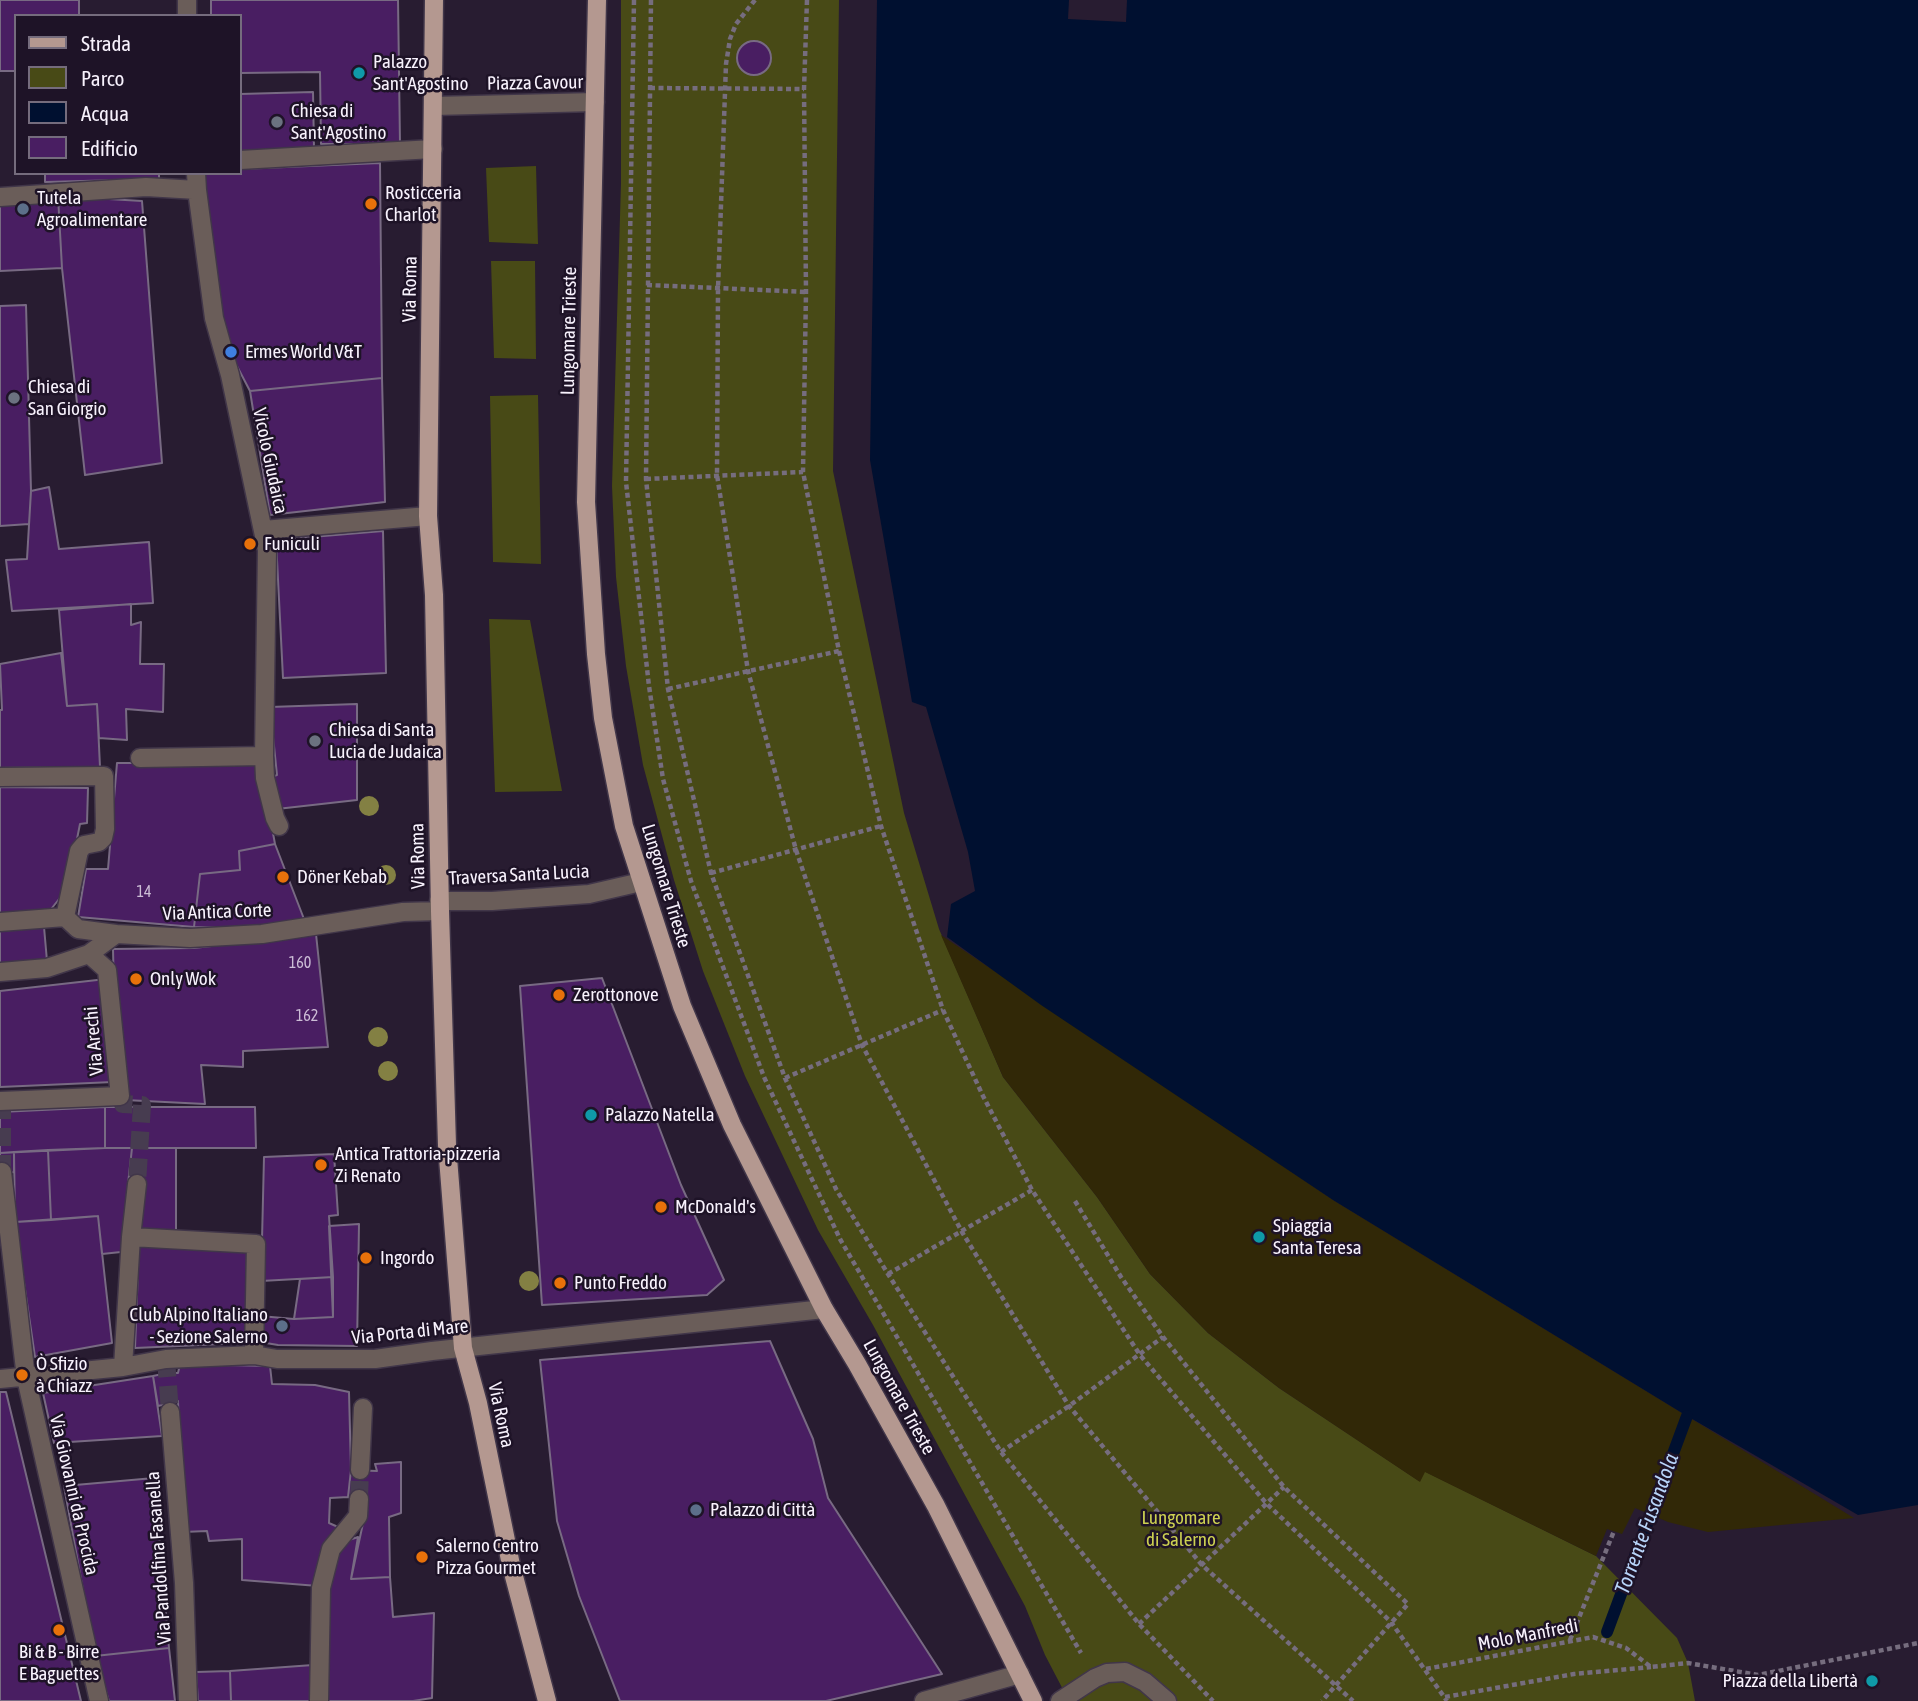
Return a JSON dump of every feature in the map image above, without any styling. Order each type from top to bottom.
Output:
[{"type":"main road","name":"Via Roma","points":[[434,0],[435,106],[428,516],[434,595],[447,1145],[463,1348],[478,1403],[511,1565],[547,1701]]},
{"type":"main road","name":"Lungomare Trieste","points":[[597,0],[588,530],[603,718],[624,826],[682,1006],[732,1125],[824,1309],[858,1364],[936,1506],[1033,1701]]},
{"type":"street","name":"Piazza Cavour","points":[[435,106],[595,102]]},
{"type":"street","points":[[242,160],[433,149]]},
{"type":"street","points":[[0,197],[197,181]]},
{"type":"street","name":"Vicolo Giudaica","points":[[197,181],[214,318],[230,375],[267,550],[264,756],[265,778],[279,826]]},
{"type":"street","points":[[263,530],[428,516]]},
{"type":"street","points":[[141,758],[264,756]]},
{"type":"street","points":[[0,777],[104,776],[103,838],[99,842],[84,845],[79,851],[65,917]]},
{"type":"street","name":"Traversa Santa Lucia","points":[[440,906],[589,894],[641,882]]},
{"type":"street","name":"Via Antica Corte","points":[[0,922],[65,917],[78,929],[190,938],[262,934],[440,906]]},
{"type":"street","points":[[0,972],[47,968],[89,954],[116,934]]},
{"type":"street","name":"Via Arechi","points":[[1,1101],[120,1096],[107,970],[89,954]]},
{"type":"street","name":"Via Giovanni da Procida","points":[[2,1172],[26,1378],[99,1701]]},
{"type":"street","points":[[123,1367],[137,1184]]},
{"type":"street","points":[[131,1237],[256,1244],[254,1355]]},
{"type":"street","name":"Via Porta di Mare","points":[[0,1379],[123,1367],[166,1359],[254,1355],[277,1359],[360,1360],[824,1309]]},
{"type":"street","points":[[360,1471],[363,1408]]},
{"type":"street","name":"Via Pandolfina Fasanella","points":[[170,1412],[184,1583],[188,1701]]},
{"type":"street","points":[[318,1701],[321,1588],[331,1549],[358,1516],[359,1499]]},
{"type":"street","points":[[1060,1701],[1095,1678],[1107,1673],[1125,1672],[1144,1682],[1167,1701]]},
{"type":"street","points":[[924,1701],[1020,1674]]},
{"type":"path","points":[[634,0],[626,482],[649,686],[666,792],[691,881],[764,1077],[840,1239],[1095,1678]]},
{"type":"path","points":[[651,0],[646,479],[668,689],[711,873],[785,1078],[836,1189],[1001,1452],[1139,1625],[1213,1701]]},
{"type":"path","points":[[755,0],[736,24],[730,39],[724,88],[718,289],[717,475],[748,671],[796,850],[862,1045],[962,1232],[1069,1406],[1202,1565],[1353,1701]]},
{"type":"path","points":[[807,0],[804,89],[806,292],[803,472],[839,651],[880,826],[943,1010],[983,1096],[1032,1190],[1140,1355],[1265,1503],[1391,1622],[1446,1699],[1574,1674],[1688,1663],[1758,1675],[1918,1643]]},
{"type":"path","points":[[650,88],[804,89]]},
{"type":"path","points":[[647,285],[806,292]]},
{"type":"path","points":[[646,479],[803,472]]},
{"type":"path","points":[[668,689],[839,651]]},
{"type":"path","points":[[711,873],[880,826]]},
{"type":"path","points":[[785,1078],[943,1010]]},
{"type":"path","points":[[888,1274],[1032,1190]]},
{"type":"path","points":[[1075,1201],[1121,1277],[1163,1337],[1284,1487],[1408,1604],[1322,1701]]},
{"type":"path","points":[[1001,1452],[1163,1337]]},
{"type":"path","points":[[1139,1625],[1284,1487]]},
{"type":"path","points":[[1569,1641],[1614,1531]]},
{"type":"path","name":"Molo Manfredi","points":[[1426,1669],[1593,1637],[1626,1648],[1651,1667]]},
{"type":"green space","name":"Lungomare di Salerno","points":[[621,0],[839,0],[833,471],[904,813],[939,929],[1003,1077],[1097,1197],[1150,1274],[1208,1333],[1279,1388],[1419,1481],[1424,1471],[1596,1556],[1677,1638],[1688,1663],[1695,1701],[1069,1701],[1045,1655],[1025,1606],[873,1325],[818,1230],[745,1076],[703,971],[674,880],[643,765],[626,666],[616,577],[612,486],[621,183]]},
{"type":"green space","points":[[536,166],[538,244],[489,242],[486,168]]},
{"type":"green space","points":[[491,261],[535,261],[536,359],[494,358]]},
{"type":"green space","points":[[538,395],[541,564],[493,562],[490,396]]},
{"type":"green space","points":[[489,619],[530,620],[562,791],[495,792]]},
{"type":"sand","name":"Spiaggia Santa Teresa","points":[[941,935],[1333,1200],[1854,1518],[1708,1532],[1668,1522],[1635,1508],[1622,1534],[1607,1529],[1596,1556],[1425,1472],[1420,1482],[1279,1388],[1208,1333],[1150,1274],[1097,1197],[1003,1077]]},
{"type":"water","points":[[877,0],[1918,0],[1918,1505],[1858,1515],[1687,1416],[1333,1200],[1041,1005],[947,937],[951,904],[975,891],[968,852],[926,707],[912,702],[870,460]]},
{"type":"pier","points":[[1069,0],[1127,0],[1126,22],[1068,19]]},
{"type":"building","points":[[0,0],[79,0],[79,14],[14,14],[14,71],[0,71]]},
{"type":"building","name":"Palazzo Sant'Agostino","points":[[211,0],[398,0],[400,144],[321,144],[320,72],[242,73],[242,14],[211,14]]},
{"type":"building","points":[[754,41],[766,46],[771,58],[766,70],[754,75],[742,70],[737,58],[742,46]]},
{"type":"building","name":"Chiesa di Sant'Agostino","points":[[313,92],[314,149],[242,151],[242,94]]},
{"type":"building","points":[[380,163],[382,378],[250,391],[227,347],[211,266],[204,175],[242,175],[242,169]]},
{"type":"building","points":[[45,175],[159,175],[159,179],[45,182]]},
{"type":"building","points":[[58,196],[142,201],[162,463],[85,475],[62,268]]},
{"type":"building","points":[[58,196],[62,268],[0,271],[0,205]]},
{"type":"building","name":"Chiesa di San Giorgio","points":[[26,305],[31,491],[29,524],[0,526],[0,306]]},
{"type":"building","points":[[382,378],[385,502],[270,515],[250,391]]},
{"type":"building","points":[[49,487],[59,549],[149,542],[153,603],[12,611],[6,560],[27,559],[31,491]]},
{"type":"building","points":[[383,531],[386,673],[283,678],[276,540]]},
{"type":"building","points":[[131,604],[131,625],[141,622],[140,664],[164,664],[163,712],[126,709],[127,740],[99,738],[97,704],[67,706],[59,610]]},
{"type":"building","points":[[61,653],[67,706],[97,704],[100,767],[0,768],[0,664]]},
{"type":"building","name":"Chiesa di Santa Lucia de Judaica","points":[[357,704],[357,800],[277,809],[271,777],[277,775],[270,707]]},
{"type":"building","points":[[117,763],[260,763],[275,844],[239,851],[240,870],[200,874],[194,927],[78,917],[86,869],[108,869]]},
{"type":"building","points":[[0,787],[88,788],[87,823],[80,824],[67,889],[48,913],[0,915]]},
{"type":"building","points":[[275,844],[304,919],[260,929],[194,927],[200,874],[240,870],[239,851]]},
{"type":"building","points":[[44,927],[47,961],[0,964],[0,931]]},
{"type":"building","points":[[316,934],[328,1047],[243,1051],[243,1067],[201,1065],[205,1104],[125,1100],[114,992],[113,949],[194,948]]},
{"type":"building","name":"Palazzo Natella","points":[[602,978],[681,1185],[724,1280],[707,1295],[542,1305],[520,986]]},
{"type":"building","points":[[106,979],[113,1082],[0,1087],[0,991]]},
{"type":"building","points":[[105,1107],[255,1107],[256,1148],[105,1148]]},
{"type":"building","points":[[105,1107],[105,1148],[0,1153],[0,1112]]},
{"type":"building","points":[[132,1148],[121,1252],[102,1254],[98,1216],[51,1220],[48,1150]]},
{"type":"building","points":[[132,1148],[176,1148],[176,1234],[139,1230],[128,1184]]},
{"type":"building","points":[[48,1150],[51,1220],[15,1222],[14,1152]]},
{"type":"building","points":[[14,1152],[14,1172],[0,1173],[0,1153]]},
{"type":"building","points":[[334,1154],[338,1215],[329,1216],[333,1277],[261,1281],[264,1157]]},
{"type":"building","points":[[98,1216],[112,1343],[35,1357],[15,1222]]},
{"type":"building","points":[[359,1224],[357,1346],[278,1345],[260,1342],[260,1316],[294,1319],[333,1317],[329,1226]]},
{"type":"building","points":[[139,1242],[247,1249],[246,1343],[135,1348]]},
{"type":"building","points":[[333,1277],[333,1317],[294,1319],[300,1279]]},
{"type":"building","name":"Palazzo di Città","points":[[770,1341],[813,1439],[828,1498],[942,1674],[826,1701],[620,1701],[579,1596],[557,1521],[540,1360]]},
{"type":"building","points":[[180,1364],[270,1366],[272,1384],[315,1385],[349,1392],[351,1470],[348,1497],[330,1498],[329,1523],[338,1527],[318,1586],[242,1580],[242,1539],[209,1541],[207,1531],[183,1532],[178,1401],[158,1406],[153,1376],[178,1373]]},
{"type":"building","points":[[153,1376],[162,1436],[54,1443],[43,1393]]},
{"type":"building","points":[[0,1392],[6,1392],[81,1701],[0,1701]]},
{"type":"building","points":[[401,1462],[401,1513],[389,1517],[390,1577],[351,1579],[368,1500],[348,1497],[351,1470],[377,1471],[375,1464]]},
{"type":"building","points":[[154,1478],[169,1648],[95,1656],[64,1486]]},
{"type":"building","points":[[358,1537],[351,1579],[390,1577],[393,1617],[434,1613],[432,1698],[413,1701],[324,1701],[327,1579],[335,1552],[346,1541]]},
{"type":"building","points":[[169,1648],[175,1701],[109,1701],[95,1656]]},
{"type":"building","points":[[313,1665],[313,1701],[231,1701],[230,1671]]},
{"type":"building","points":[[230,1671],[231,1701],[198,1701],[196,1672]]},
{"type":"waterway","name":"Torrente Fusandola","points":[[1607,1632],[1687,1416]]},
{"type":"tunnel","points":[[120,1096],[123,1104],[142,1105],[137,1184]]},
{"type":"tunnel","points":[[2,1101],[2,1172]]},
{"type":"tunnel","points":[[166,1359],[170,1412]]},
{"type":"tunnel","points":[[359,1499],[360,1470]]},
{"type":"place","name":"Palazzo Sant'Agostino","points":[[359,73]]},
{"type":"place","name":"Chiesa di Sant'Agostino","points":[[277,122]]},
{"type":"place","name":"Rosticceria Charlot","points":[[371,204]]},
{"type":"place","name":"Tutela Agroalimentare","points":[[23,209]]},
{"type":"place","name":"Ermes World V&T","points":[[231,352]]},
{"type":"place","name":"Chiesa di San Giorgio","points":[[14,398]]},
{"type":"place","name":"Funiculi","points":[[250,544]]},
{"type":"place","name":"Chiesa di Santa Lucia de Judaica","points":[[315,741]]},
{"type":"place","name":"Döner Kebab","points":[[283,877]]},
{"type":"place","name":"Only Wok","points":[[136,979]]},
{"type":"place","name":"Zerottonove","points":[[559,995]]},
{"type":"place","name":"Palazzo Natella","points":[[591,1115]]},
{"type":"place","name":"Antica Trattoria-pizzeria Zi Renato","points":[[321,1165]]},
{"type":"place","name":"McDonald's","points":[[661,1207]]},
{"type":"place","name":"Spiaggia Santa Teresa","points":[[1259,1237]]},
{"type":"place","name":"Ingordo","points":[[366,1258]]},
{"type":"place","name":"Punto Freddo","points":[[560,1283]]},
{"type":"place","name":"Club Alpino Italiano - Sezione Salerno","points":[[282,1326]]},
{"type":"place","name":"Ò Sfizio à Chiazz","points":[[22,1375]]},
{"type":"place","name":"Palazzo di Città","points":[[696,1510]]},
{"type":"place","name":"Salerno Centro Pizza Gourmet","points":[[422,1557]]},
{"type":"place","name":"Bi & B - Birre E Baguettes","points":[[59,1630]]},
{"type":"place","name":"Piazza della Libertà","points":[[1872,1681]]}]
